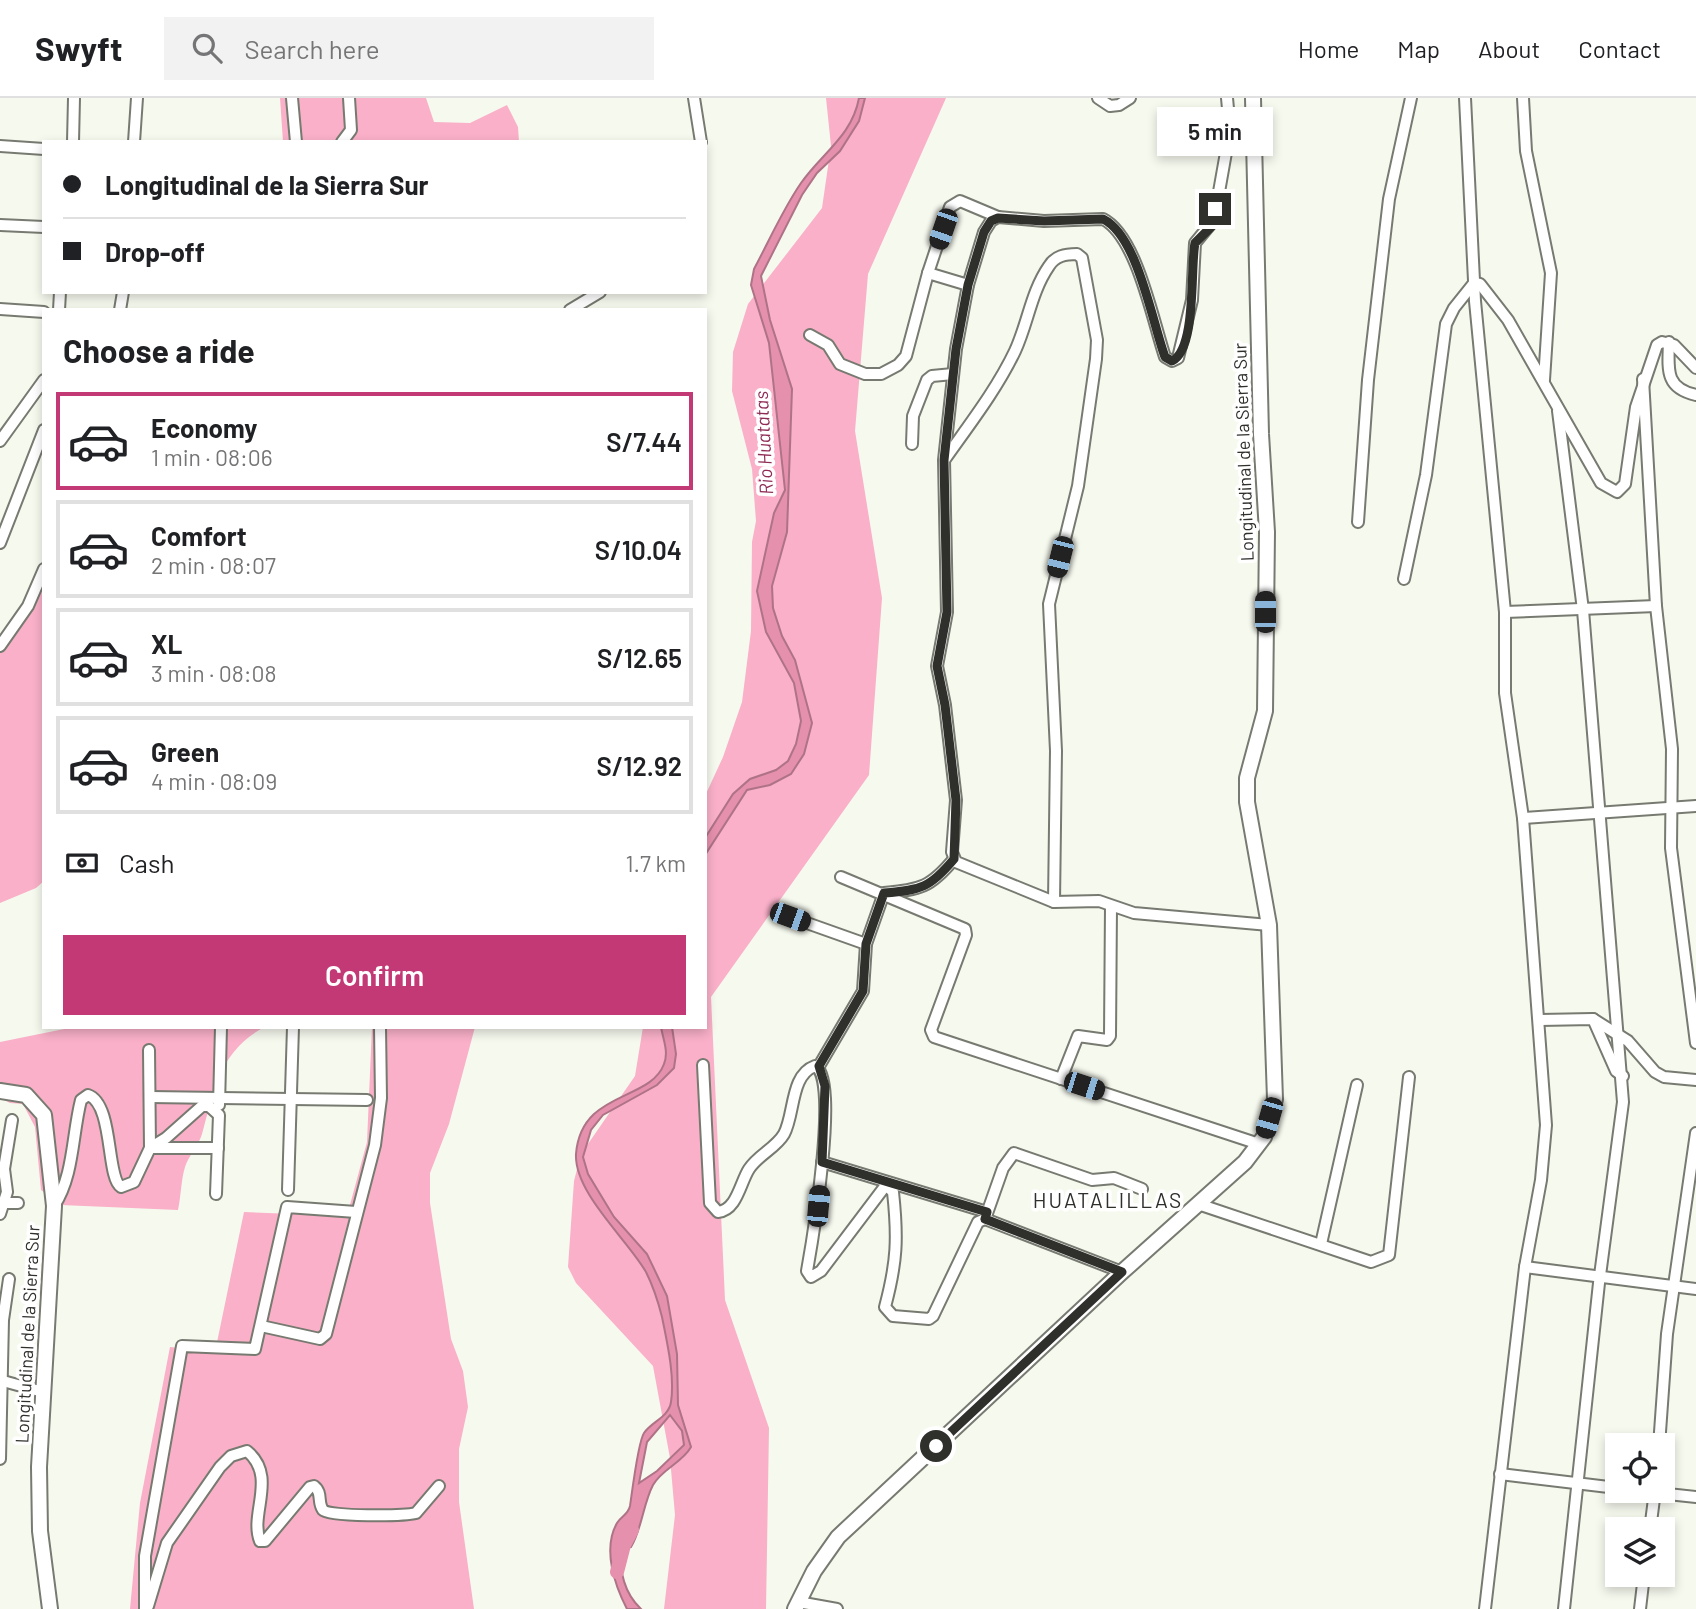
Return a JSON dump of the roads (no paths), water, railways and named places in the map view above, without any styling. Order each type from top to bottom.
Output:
[{"type":"main road","name":"Longitudinal de la Sierra Sur","points":[[796,1605],[814,1571],[838,1537],[1122,1272],[1245,1162],[1259,1144],[1275,1099],[1269,925],[1247,802],[1247,778],[1265,711],[1268,532],[1261,433],[1253,98]]},
{"type":"main road","name":"Longitudinal de la Sierra Sur","points":[[0,1091],[26,1095],[44,1115],[54,1206],[38,1467],[40,1531],[50,1609]]},
{"type":"street","points":[[73,140],[74,98]]},
{"type":"street","points":[[134,140],[137,98]]},
{"type":"street","points":[[292,98],[296,140]]},
{"type":"street","points":[[344,140],[351,130],[349,98]]},
{"type":"street","points":[[694,98],[701,140]]},
{"type":"street","points":[[1098,98],[1110,106],[1119,105],[1130,98]]},
{"type":"street","points":[[810,335],[828,345],[840,364],[865,374],[892,370],[906,356],[928,273],[955,202],[960,201],[998,218],[1044,221],[1103,219],[1109,222],[1122,237],[1132,256],[1165,357],[1175,360],[1180,355],[1186,332],[1194,284],[1195,243],[1214,220],[1230,130],[1227,98]]},
{"type":"street","points":[[1358,522],[1368,380],[1389,199],[1411,98]]},
{"type":"street","points":[[1465,98],[1474,283],[1505,612],[1505,693],[1523,818],[1546,1125],[1541,1180],[1525,1267],[1485,1609]]},
{"type":"street","points":[[1523,98],[1526,150],[1551,273],[1544,380]]},
{"type":"street","points":[[0,146],[42,149]]},
{"type":"street","points":[[884,893],[919,890],[934,882],[954,859],[956,800],[945,705],[937,666],[947,612],[944,460],[953,374],[968,285],[984,232],[991,221],[998,218]]},
{"type":"street","points":[[0,225],[42,227]]},
{"type":"street","points":[[944,460],[1011,361],[1024,332],[1029,307],[1049,265],[1062,255],[1077,254],[1082,258],[1097,340],[1078,486],[1049,604],[1056,751],[1054,902]]},
{"type":"street","points":[[928,273],[968,285]]},
{"type":"street","points":[[1474,283],[1480,284],[1508,320],[1601,483],[1617,492],[1625,484],[1629,470],[1636,407],[1643,379],[1657,345],[1669,342]]},
{"type":"street","points":[[1404,579],[1426,474],[1446,324],[1454,308],[1474,283]]},
{"type":"street","points":[[573,308],[597,294]]},
{"type":"street","points":[[0,309],[42,313]]},
{"type":"street","points":[[1669,342],[1696,368]]},
{"type":"street","points":[[1669,342],[1668,369],[1673,384],[1681,391],[1696,395]]},
{"type":"street","points":[[912,444],[913,416],[927,380],[932,376],[953,374]]},
{"type":"street","points":[[1643,379],[1656,606],[1672,750],[1671,848],[1696,1043]]},
{"type":"street","points":[[0,441],[42,383]]},
{"type":"street","points":[[1558,411],[1583,610],[1623,1076],[1623,1102],[1600,1277],[1580,1483],[1564,1609]]},
{"type":"street","points":[[1,536],[42,435]]},
{"type":"street","points":[[0,646],[28,606],[42,574]]},
{"type":"street","points":[[1505,612],[1656,606]]},
{"type":"street","points":[[1523,818],[1696,806]]},
{"type":"street","points":[[954,859],[1054,902],[1099,901],[1133,913],[1269,925]]},
{"type":"street","points":[[841,877],[965,929],[966,934],[931,1034],[1259,1144]]},
{"type":"street","points":[[884,893],[866,944],[865,981],[861,995],[819,1066],[825,1086],[822,1162],[816,1227],[807,1274],[811,1277],[821,1270],[886,1185],[893,1192],[897,1239],[896,1266],[885,1307],[893,1316],[929,1320],[978,1222],[986,1215],[1003,1168],[1014,1153],[1092,1180],[1114,1178],[1142,1189]]},
{"type":"street","points":[[1061,1079],[1078,1036],[1107,1040],[1110,1036],[1111,906]]},
{"type":"street","points":[[790,917],[866,944]]},
{"type":"street","points":[[1540,1020],[1593,1019],[1628,1041],[1655,1072],[1664,1077],[1696,1080]]},
{"type":"street","points":[[1593,1019],[1616,1071],[1623,1076]]},
{"type":"street","points":[[216,1194],[221,1029]]},
{"type":"street","points":[[288,1190],[293,1029]]},
{"type":"street","points":[[261,1325],[320,1339],[326,1334],[375,1145],[381,1098],[380,1029]]},
{"type":"street","points":[[54,1206],[64,1184],[84,1097],[95,1098],[100,1108],[116,1185],[127,1187],[134,1182],[150,1148],[149,1050]]},
{"type":"street","points":[[703,1065],[710,1203],[718,1212],[731,1206],[749,1170],[784,1133],[800,1083],[811,1067],[819,1066]]},
{"type":"street","points":[[1198,1205],[1371,1262],[1384,1260],[1389,1255],[1409,1077]]},
{"type":"street","points":[[1321,1244],[1357,1085]]},
{"type":"street","points":[[150,1097],[367,1100]]},
{"type":"street","points":[[150,1148],[166,1138],[202,1106],[209,1106],[219,1115]]},
{"type":"street","points":[[12,1120],[5,1162],[7,1187],[1,1207],[18,1203]]},
{"type":"street","points":[[1660,1433],[1673,1286],[1696,1133]]},
{"type":"street","points":[[150,1148],[218,1148]]},
{"type":"street","points":[[822,1162],[986,1215],[1122,1272]]},
{"type":"street","points":[[146,1609],[145,1556],[182,1346],[253,1351],[288,1207],[356,1212]]},
{"type":"street","points":[[1525,1267],[1696,1289]]},
{"type":"street","points":[[0,1459],[3,1320],[9,1279]]},
{"type":"street","points":[[3,1381],[43,1392]]},
{"type":"street","points":[[146,1609],[167,1543],[220,1467],[239,1451],[247,1451],[258,1466],[263,1499],[258,1528],[260,1541],[265,1541],[286,1512],[310,1487],[314,1486],[319,1490],[322,1509],[326,1513],[352,1515],[416,1513],[439,1486]]},
{"type":"street","points":[[1500,1474],[1605,1486]]},
{"type":"street","points":[[1675,1494],[1696,1497]]},
{"type":"street","points":[[1640,1609],[1643,1587]]},
{"type":"street","points":[[796,1605],[837,1609]]},
{"type":"waterway","name":"Rio Huatatas","points":[[617,1572],[624,1545],[632,1530]]},
{"type":"district","name":"HUATALILLAS","points":[[1108,1199]]}]
